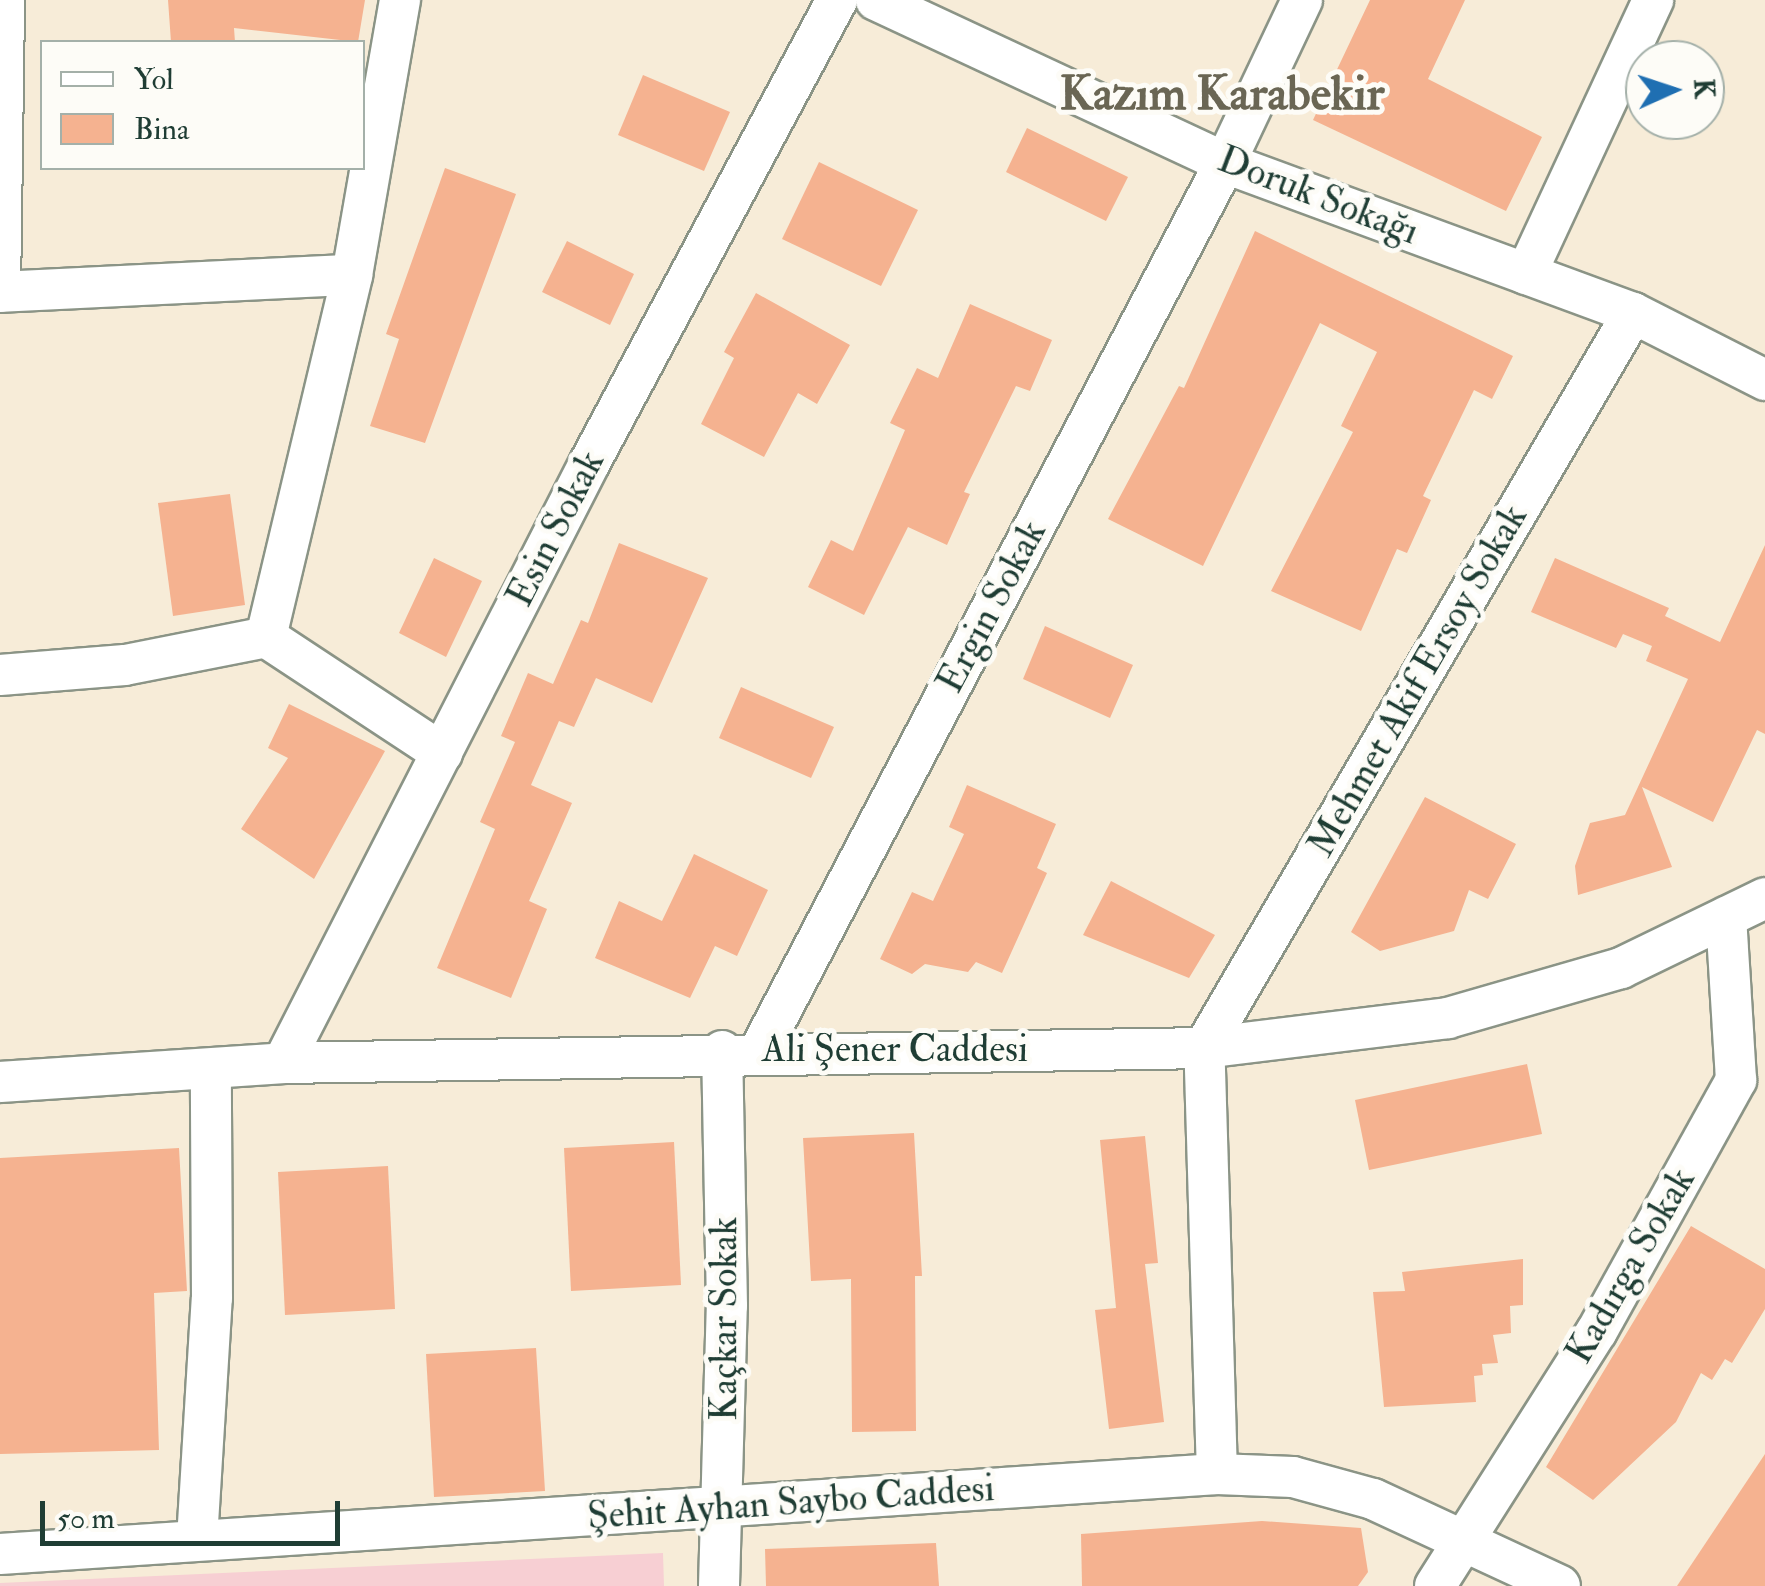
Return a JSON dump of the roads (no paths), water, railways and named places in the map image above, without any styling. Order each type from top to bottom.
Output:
[{"type":"street","points":[[266,637],[352,275],[400,0]]},
{"type":"street","name":"Esin Sokak","points":[[283,1063],[837,0]]},
{"type":"street","name":"Doruk Sokağı","points":[[876,0],[1225,163],[1633,313],[1765,380]]},
{"type":"street","name":"Ergin Sokak","points":[[741,1052],[1225,163],[1302,0]]},
{"type":"street","points":[[1526,274],[1653,0]]},
{"type":"street","points":[[3,12],[0,292],[352,275]]},
{"type":"street","name":"Mehmet Akif Ersoy Sokak","points":[[1204,1048],[1633,313]]},
{"type":"street","points":[[0,675],[125,665],[266,637],[442,752]]},
{"type":"street","name":"Ali Şener Caddesi","points":[[0,1082],[283,1063],[741,1052],[1204,1048],[1448,1018],[1621,968],[1765,898]]},
{"type":"street","name":"Kadırga Sokak","points":[[1435,1586],[1597,1331],[1736,1080],[1726,917]]},
{"type":"street","points":[[1204,1048],[1218,1474]]},
{"type":"street","name":"Kaçkar Sokak","points":[[720,1586],[741,1052]]},
{"type":"street","points":[[197,1540],[212,1298],[210,1069]]},
{"type":"street","name":"Şehit Ayhan Saybo Caddesi","points":[[0,1554],[1218,1474],[1293,1478],[1373,1498],[1560,1586]]},
{"type":"district","name":"Kazım Karabekir","points":[[1222,95]]}]
